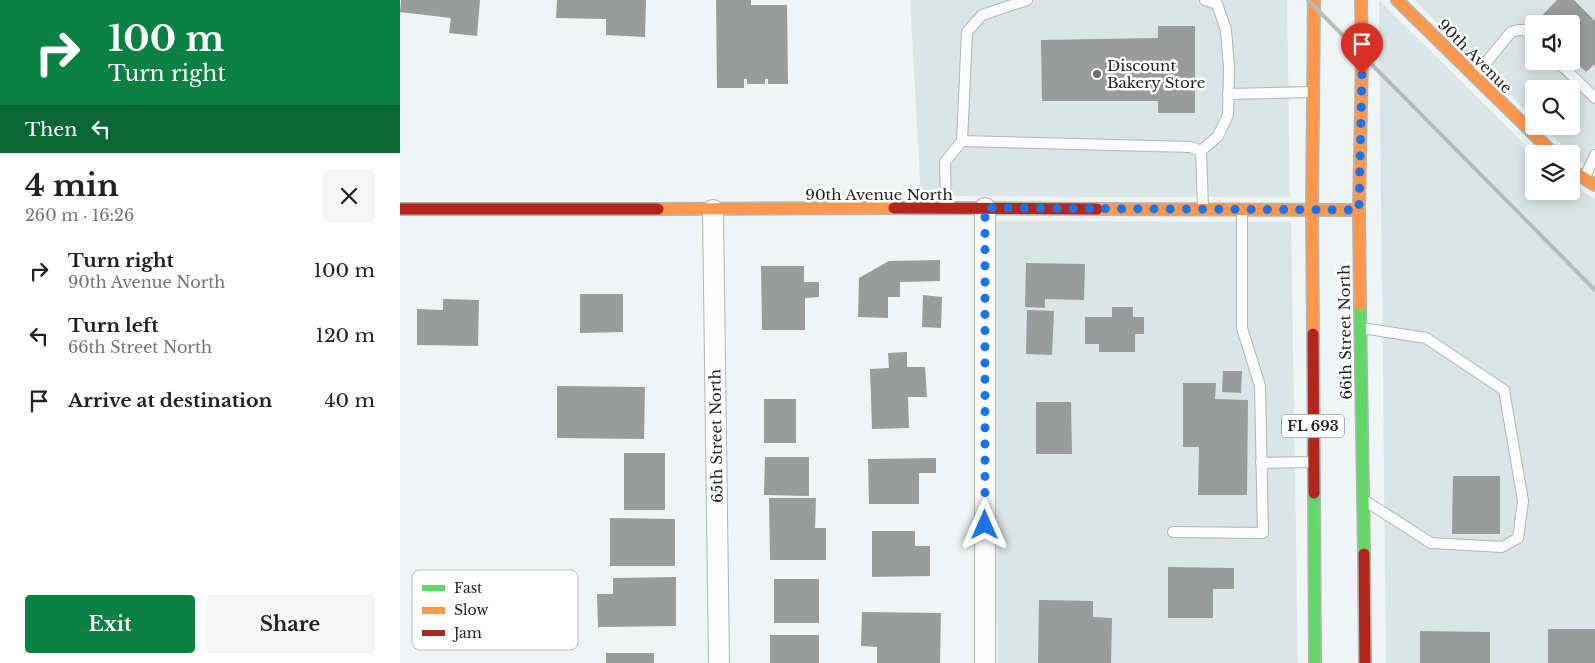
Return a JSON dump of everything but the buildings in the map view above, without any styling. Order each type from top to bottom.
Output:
[{"type":"main road","name":"66th Street North","points":[[1314,0],[1312,210],[1315,663]]},
{"type":"main road","name":"66th Street North","points":[[1362,0],[1359,210],[1365,663]]},
{"type":"main road","name":"90th Avenue","points":[[1397,0],[1545,145]]},
{"type":"main road","points":[[1580,176],[1595,185]]},
{"type":"main road","name":"90th Avenue North","points":[[400,209],[713,210],[985,208],[1359,210]]},
{"type":"street","points":[[985,208],[985,663]]},
{"type":"street","name":"65th Street North","points":[[713,210],[719,663]]},
{"type":"lane","points":[[946,208],[946,162],[962,141],[967,32],[982,15],[1027,0]]},
{"type":"lane","points":[[1201,151],[1218,136],[1228,115],[1229,68],[1226,30],[1217,4],[1205,0]]},
{"type":"lane","points":[[1474,77],[1511,32],[1525,30]]},
{"type":"lane","points":[[1566,70],[1595,98]]},
{"type":"lane","points":[[1228,94],[1313,92]]},
{"type":"lane","points":[[962,141],[1191,147],[1201,151]]},
{"type":"lane","points":[[1201,151],[1203,209]]},
{"type":"lane","points":[[1584,178],[1595,155]]},
{"type":"lane","points":[[1173,532],[1263,533],[1260,386],[1242,328],[1242,209]]},
{"type":"lane","points":[[1360,328],[1426,338],[1504,390],[1524,502],[1518,538],[1502,547],[1431,543],[1363,499]]},
{"type":"lane","points":[[1261,463],[1314,462]]},
{"type":"shaded area","points":[[910,0],[1287,0],[1290,197],[921,196]]},
{"type":"shaded area","points":[[1379,0],[1525,145],[1525,200],[1580,200],[1580,190],[1595,199],[1595,663],[1386,663]]},
{"type":"shaded area","points":[[1414,0],[1595,0],[1595,171],[1580,161],[1580,145],[1562,145],[1552,135],[1580,135],[1580,80],[1525,80],[1525,110]]},
{"type":"shaded area","points":[[996,221],[1291,222],[1298,663],[997,663]]},
{"type":"railway","points":[[1308,0],[1595,290]]},
{"type":"traffic: fast","points":[[1360,305],[1364,554]]},
{"type":"traffic: fast","points":[[1314,493],[1315,663]]},
{"type":"traffic: slow","points":[[1313,334],[1314,0]]},
{"type":"traffic: slow","points":[[1360,305],[1361,0]]},
{"type":"traffic: slow","points":[[1397,0],[1545,145]]},
{"type":"traffic: slow","points":[[1580,176],[1595,185]]},
{"type":"traffic: slow","points":[[658,209],[894,208]]},
{"type":"traffic: slow","points":[[1097,209],[1359,210]]},
{"type":"traffic: jam","points":[[894,208],[1097,209]]},
{"type":"traffic: jam","points":[[400,209],[658,209]]},
{"type":"traffic: jam","points":[[1313,334],[1314,493]]},
{"type":"traffic: jam","points":[[1364,554],[1365,663]]},
{"type":"place","name":"Discount Bakery Store","points":[[1097,74]]},
{"type":"route","points":[[985,525],[985,208],[1359,210],[1362,74]]}]
